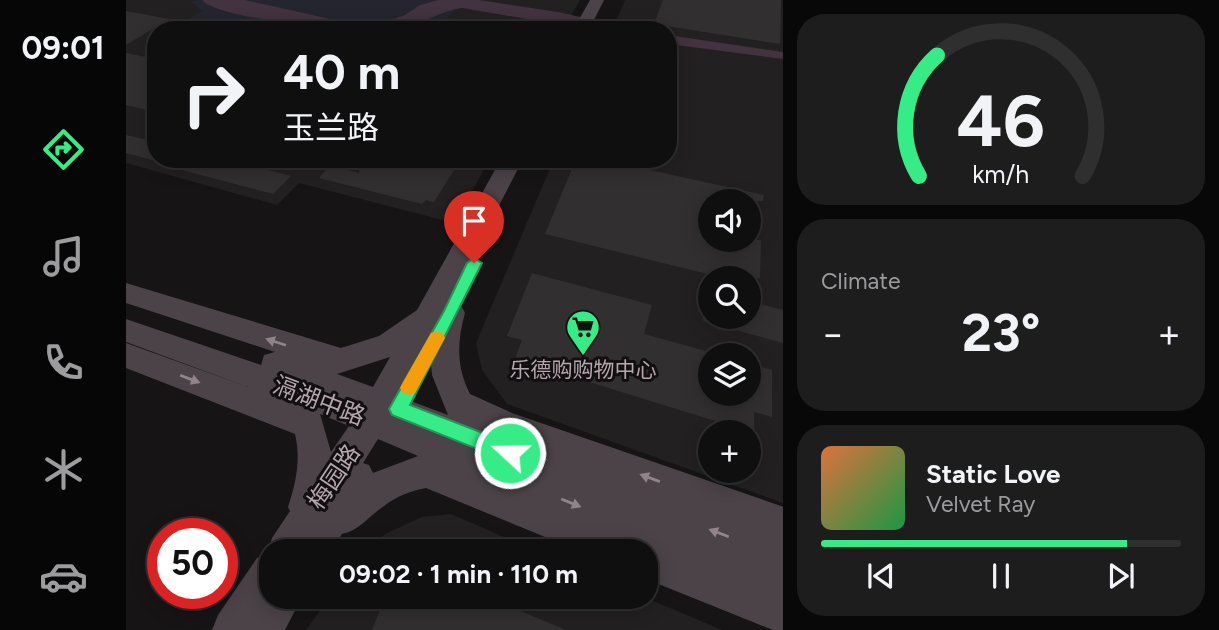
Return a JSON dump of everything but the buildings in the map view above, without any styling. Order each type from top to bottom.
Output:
[{"type":"street","points":[[589,21],[597,0]]},
{"type":"street","points":[[590,21],[606,0]]},
{"type":"street","points":[[508,168],[442,310],[443,344],[444,361],[459,404],[476,429],[500,446],[520,470]]},
{"type":"street","points":[[385,415],[521,168]]},
{"type":"street","points":[[126,293],[342,361]]},
{"type":"street","points":[[292,539],[314,488],[317,467],[315,443],[308,424],[276,374],[342,361],[385,348],[442,310]]},
{"type":"street","name":"滆湖中路","points":[[126,313],[520,470],[783,587]]},
{"type":"street","name":"滆湖中路","points":[[126,330],[276,374]]},
{"type":"street","points":[[126,355],[308,424]]},
{"type":"street","points":[[459,404],[503,425],[783,526]]},
{"type":"street","name":"梅园路","points":[[317,539],[385,415]]},
{"type":"street","name":"梅园路","points":[[299,539],[385,415]]},
{"type":"street","points":[[326,539],[363,496],[388,481],[457,469],[520,470]]},
{"type":"street","name":"滆湖中路","points":[[520,470],[783,557]]},
{"type":"street","points":[[419,474],[445,480],[595,539]]},
{"type":"street","points":[[658,565],[783,614]]},
{"type":"street","name":"梅园路","points":[[233,630],[259,595]]},
{"type":"street","name":"梅园路","points":[[261,630],[267,609]]},
{"type":"shaded area","points":[[126,0],[580,0],[568,21],[147,21],[147,168],[485,168],[454,223],[299,183],[277,205],[126,163]]},
{"type":"shaded area","points":[[202,0],[245,0],[339,21],[277,21],[214,7]]},
{"type":"shaded area","points":[[438,0],[479,0],[598,21],[538,21],[462,8],[424,21],[377,21],[391,20],[420,5]]},
{"type":"shaded area","points":[[445,0],[456,9],[445,21],[185,21],[202,11],[191,1]]},
{"type":"shaded area","points":[[625,0],[783,0],[783,503],[727,483],[761,483],[761,420],[698,420],[698,473],[507,404],[482,370],[476,343],[550,168],[677,168],[677,21],[616,21]]},
{"type":"shaded area","points":[[677,36],[783,52],[783,59],[677,45]]},
{"type":"shaded area","points":[[451,514],[509,539],[380,539],[422,517]]},
{"type":"shaded area","points":[[658,603],[722,630],[306,630],[321,609],[658,609]]},
{"type":"slow traffic","points":[[409,388],[437,338]]},
{"type":"place","name":"乐德购购物中心","points":[[583,357]]},
{"type":"route","points":[[474,263],[451,313],[398,409],[510,453]]}]
